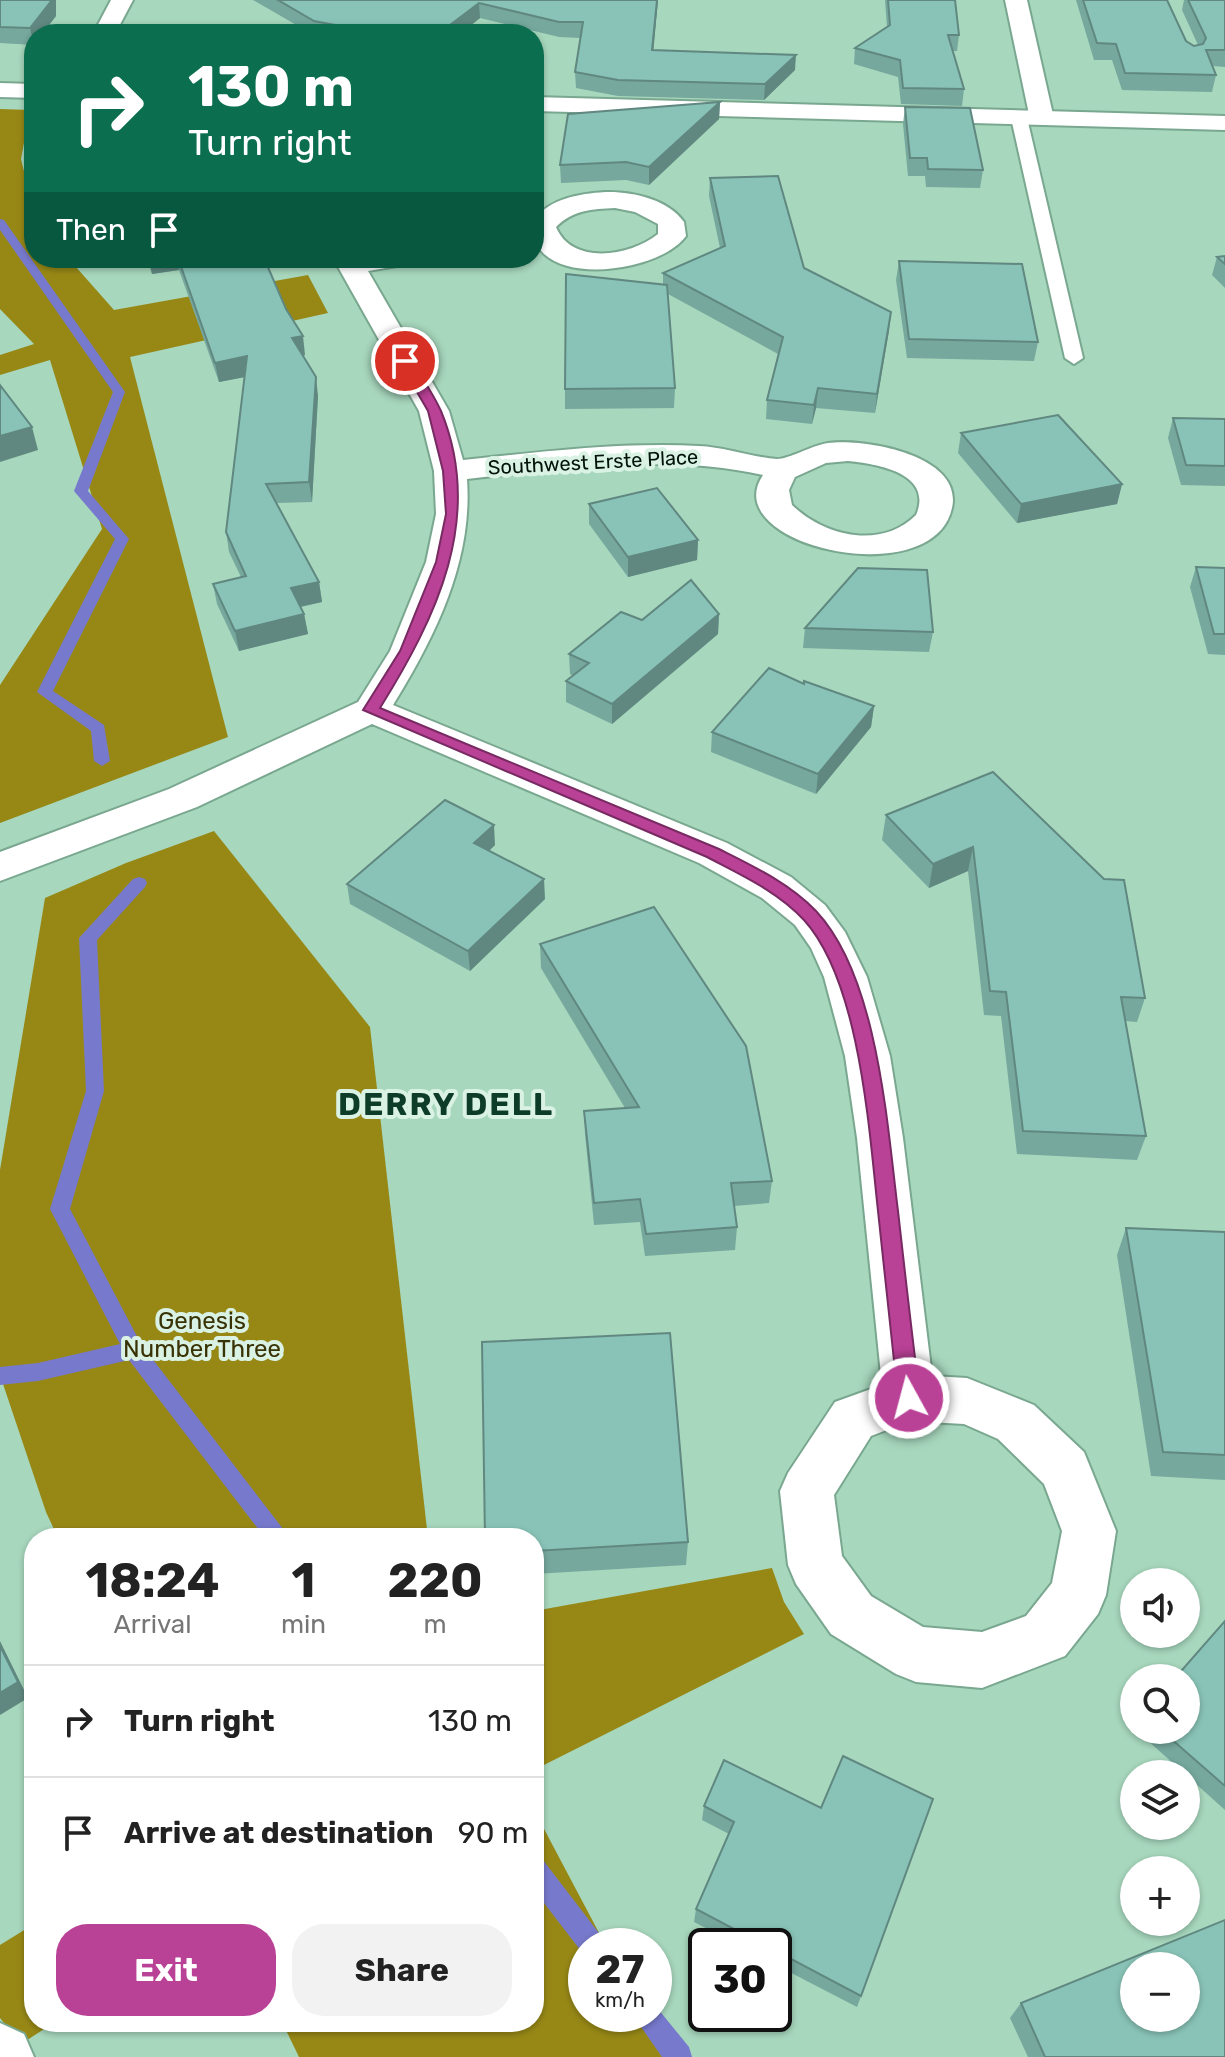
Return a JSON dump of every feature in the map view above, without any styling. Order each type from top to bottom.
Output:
[{"type":"street","points":[[109,24],[122,0]]},
{"type":"street","points":[[1016,0],[1031,118]]},
{"type":"street","points":[[0,90],[24,91]]},
{"type":"street","points":[[544,104],[1225,123]]},
{"type":"street","points":[[0,867],[183,798],[371,710],[408,651],[443,562],[453,514],[450,471],[434,411],[353,268]]},
{"type":"street","points":[[833,452],[863,452],[891,458],[917,470],[932,484],[938,501],[932,519],[914,533],[887,542],[854,544],[823,539],[792,525],[774,506],[773,486],[783,470],[808,457],[833,452]]},
{"type":"street","name":"Southwest Erste Place","points":[[450,471],[693,454],[737,459],[783,470]]},
{"type":"street","points":[[371,710],[713,853],[766,880],[810,916],[838,958],[856,1008],[876,1113],[909,1398]]},
{"type":"street","points":[[909,1398],[967,1401],[1016,1422],[1065,1469],[1089,1531],[1078,1595],[1045,1636],[982,1660],[916,1654],[851,1615],[816,1565],[807,1491],[853,1419],[909,1398]]},
{"type":"lane","points":[[1031,118],[1074,358]]},
{"type":"green space","points":[[0,109],[24,110],[21,159],[24,171],[24,268],[77,268],[114,310],[308,275],[328,313],[130,357],[228,737],[0,823],[0,685],[102,529],[50,360],[0,375],[0,355],[34,344],[0,309]]},
{"type":"green space","name":"Genesis Number Three","points":[[214,831],[370,1027],[427,1528],[53,1528],[46,1512],[0,1375],[0,1170],[45,898],[126,863]]},
{"type":"green space","points":[[772,1568],[784,1602],[804,1634],[544,1765],[544,1609]]},
{"type":"green space","points":[[544,1829],[596,1928],[568,1928],[568,2032],[652,2032],[665,2057],[299,2057],[287,2032],[544,2032]]},
{"type":"green space","points":[[24,1930],[24,2032],[40,2032],[21,2044],[0,2018],[0,1945]]},
{"type":"building","points":[[0,0],[52,0],[33,24],[24,24],[24,28],[0,27]]},
{"type":"building","points":[[278,0],[657,0],[652,50],[796,55],[765,84],[618,80],[575,72],[583,22],[559,22],[479,3],[451,24],[330,24],[314,21]]},
{"type":"building","points":[[888,0],[955,0],[959,35],[948,35],[964,89],[903,88],[900,60],[855,48],[890,25]]},
{"type":"building","points":[[1083,0],[1167,0],[1186,41],[1194,46],[1203,44],[1206,38],[1188,0],[1225,0],[1225,50],[1206,50],[1216,75],[1125,73],[1116,44],[1097,43]]},
{"type":"building","points":[[720,102],[649,167],[626,162],[560,165],[568,114]]},
{"type":"building","points":[[905,107],[970,108],[983,170],[928,169],[927,158],[910,158]]},
{"type":"building","points":[[778,176],[804,268],[891,312],[877,394],[818,388],[814,405],[767,400],[783,337],[663,273],[725,246],[710,178]]},
{"type":"building","points":[[899,261],[1022,264],[1038,342],[909,339]]},
{"type":"building","points":[[182,268],[268,268],[286,309],[303,336],[292,338],[316,377],[309,482],[266,484],[319,582],[291,588],[304,614],[235,631],[213,584],[246,576],[226,532],[247,356],[215,363]]},
{"type":"building","points":[[566,274],[667,285],[675,388],[565,389]]},
{"type":"building","points":[[0,385],[32,427],[0,436]]},
{"type":"building","points":[[1058,415],[1122,484],[1021,504],[961,433]]},
{"type":"building","points":[[1173,418],[1225,419],[1225,466],[1186,465]]},
{"type":"building","points":[[657,488],[698,540],[628,557],[589,504]]},
{"type":"building","points":[[1196,567],[1225,568],[1225,634],[1214,634]]},
{"type":"building","points":[[858,568],[927,570],[933,632],[805,628]]},
{"type":"building","points":[[691,580],[719,614],[612,704],[566,681],[589,663],[569,654],[621,612],[642,620]]},
{"type":"building","points":[[769,668],[804,684],[804,681],[874,706],[818,774],[712,732]]},
{"type":"building","points":[[993,772],[1104,879],[1124,880],[1145,998],[1121,997],[1146,1136],[1023,1131],[1006,992],[990,991],[973,847],[933,864],[886,815]]},
{"type":"building","points":[[445,800],[494,825],[474,843],[544,879],[468,951],[347,884]]},
{"type":"building","points":[[654,907],[746,1046],[772,1181],[731,1183],[737,1227],[646,1234],[640,1199],[594,1203],[584,1111],[639,1107],[540,944]]},
{"type":"building","points":[[1126,1228],[1225,1232],[1225,1455],[1163,1452]]},
{"type":"building","points":[[670,1333],[688,1542],[544,1550],[544,1528],[485,1528],[482,1342]]},
{"type":"building","points":[[1225,1621],[1225,1786],[1200,1764],[1200,1760],[1195,1760],[1177,1744],[1200,1744],[1200,1664],[1187,1664]]},
{"type":"building","points":[[0,1646],[18,1682],[0,1693]]},
{"type":"building","points":[[843,1756],[933,1799],[861,1996],[792,1960],[792,1928],[732,1928],[696,1909],[734,1822],[704,1806],[724,1760],[821,1808]]},
{"type":"building","points":[[1225,1920],[1225,2057],[1045,2057],[1021,2003],[1120,1963],[1120,2032],[1200,2032],[1200,1952],[1146,1952],[1186,1936],[1200,1936],[1200,1930]]},
{"type":"waterway","points":[[0,222],[24,256]]},
{"type":"waterway","points":[[32,268],[119,392],[81,491],[122,539],[45,692],[99,729],[102,761]]},
{"type":"waterway","points":[[134,1350],[60,1209],[95,1091],[88,938],[139,883]]},
{"type":"waterway","points":[[0,1376],[38,1372],[134,1350]]},
{"type":"waterway","points":[[134,1350],[271,1528]]},
{"type":"waterway","points":[[544,1882],[579,1928]]},
{"type":"waterway","points":[[659,2032],[679,2057]]},
{"type":"district","name":"DERRY DELL","points":[[446,1104]]},
{"type":"route","points":[[405,361],[434,411],[450,471],[453,514],[443,562],[408,651],[371,710],[713,853],[766,880],[810,916],[838,958],[856,1008],[876,1113],[909,1398]]}]
